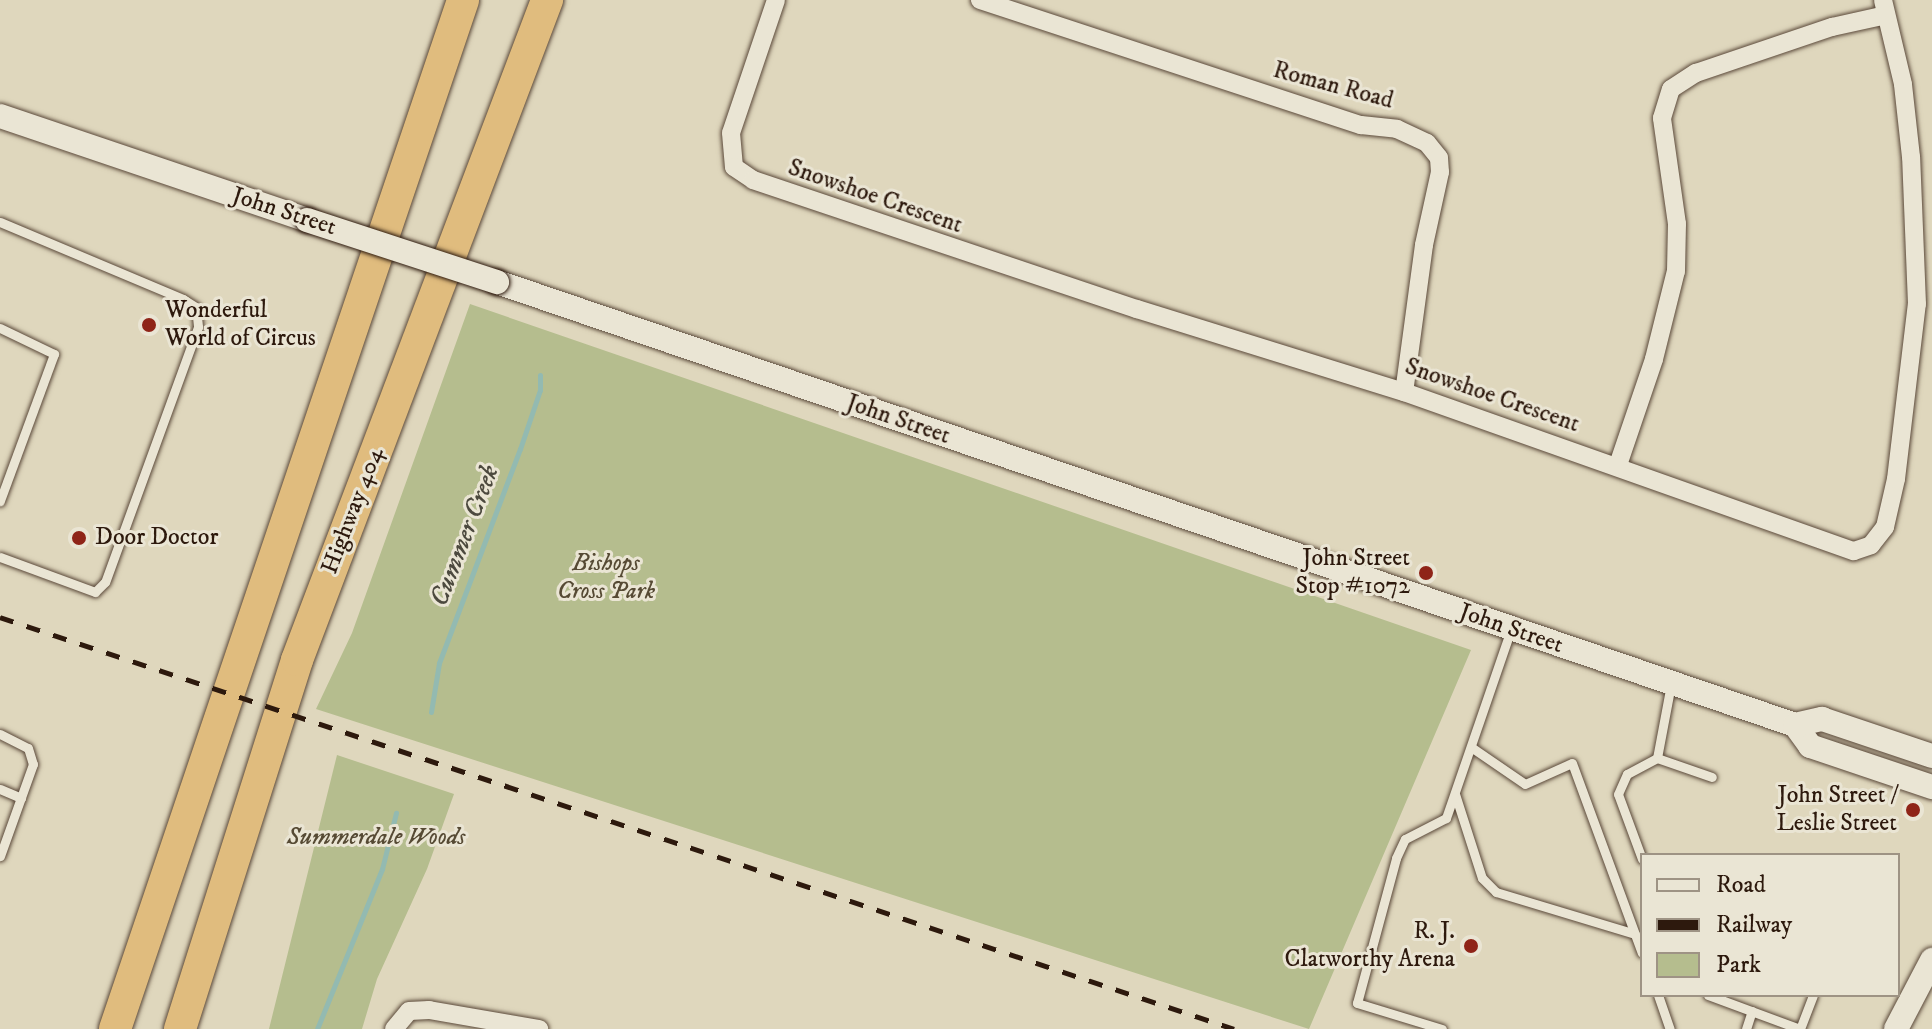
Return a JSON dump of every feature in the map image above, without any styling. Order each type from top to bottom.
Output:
[{"type":"highway","points":[[115,1029],[463,0]]},
{"type":"highway","name":"Highway 404","points":[[180,1029],[297,660],[547,0]]},
{"type":"main road","name":"John Street","points":[[0,116],[497,282],[1671,684],[1795,725],[1822,719],[1932,756]]},
{"type":"main road","name":"John Street","points":[[1795,725],[1810,746],[1932,787]]},
{"type":"main road","points":[[1896,1029],[1932,960]]},
{"type":"street","name":"Snowshoe Crescent","points":[[776,0],[731,133],[734,167],[753,180],[1137,309],[1404,392],[1618,465],[1854,551],[1871,545],[1885,527],[1896,479],[1917,304],[1911,157],[1903,84],[1885,7]]},
{"type":"street","name":"Roman Road","points":[[980,0],[1361,125],[1397,129],[1427,143],[1439,158],[1440,172],[1424,245],[1404,392]]},
{"type":"street","points":[[1618,465],[1654,359],[1676,271],[1677,224],[1662,118],[1664,103],[1671,89],[1696,73],[1885,7]]},
{"type":"street","points":[[394,1029],[409,1011],[429,1010],[539,1029]]},
{"type":"lane","points":[[0,222],[183,299],[196,307],[198,327],[105,582],[95,592],[0,557]]},
{"type":"lane","points":[[0,328],[54,354],[0,501]]},
{"type":"lane","points":[[1442,1029],[1357,1003],[1396,858],[1405,839],[1446,818],[1511,629]]},
{"type":"lane","points":[[1657,758],[1671,684]]},
{"type":"lane","points":[[0,734],[28,748],[33,764],[0,856]]},
{"type":"lane","points":[[1471,747],[1525,784],[1572,763],[1640,948]]},
{"type":"lane","points":[[1640,854],[1618,794],[1627,774],[1657,758],[1712,777]]},
{"type":"lane","points":[[0,789],[21,798]]},
{"type":"lane","points":[[1455,794],[1482,878],[1496,892],[1635,934]]},
{"type":"lane","points":[[1659,997],[1670,1029]]},
{"type":"lane","points":[[1714,997],[1800,1029],[1812,997]]},
{"type":"lane","points":[[1746,1029],[1752,1011]]},
{"type":"green space","name":"Bishops Cross Park","points":[[470,304],[1471,650],[1309,1029],[316,709],[352,633]]},
{"type":"green space","name":"Summerdale Woods","points":[[337,755],[454,794],[427,869],[377,979],[362,1029],[269,1029]]},
{"type":"waterway","name":"Cummer Creek","points":[[431,712],[439,663],[520,449],[540,390],[540,375]]},
{"type":"waterway","name":"Cummer Creek","points":[[317,1029],[382,869],[396,813]]},
{"type":"railway","points":[[0,617],[1234,1029]]},
{"type":"place","name":"Wonderful World of Circus","points":[[149,325]]},
{"type":"place","name":"Door Doctor","points":[[79,538]]},
{"type":"place","name":"John Street Stop #1072","points":[[1426,573]]},
{"type":"place","name":"John Street / Leslie Street","points":[[1913,810]]},
{"type":"place","name":"R. J. Clatworthy Arena","points":[[1471,946]]}]
